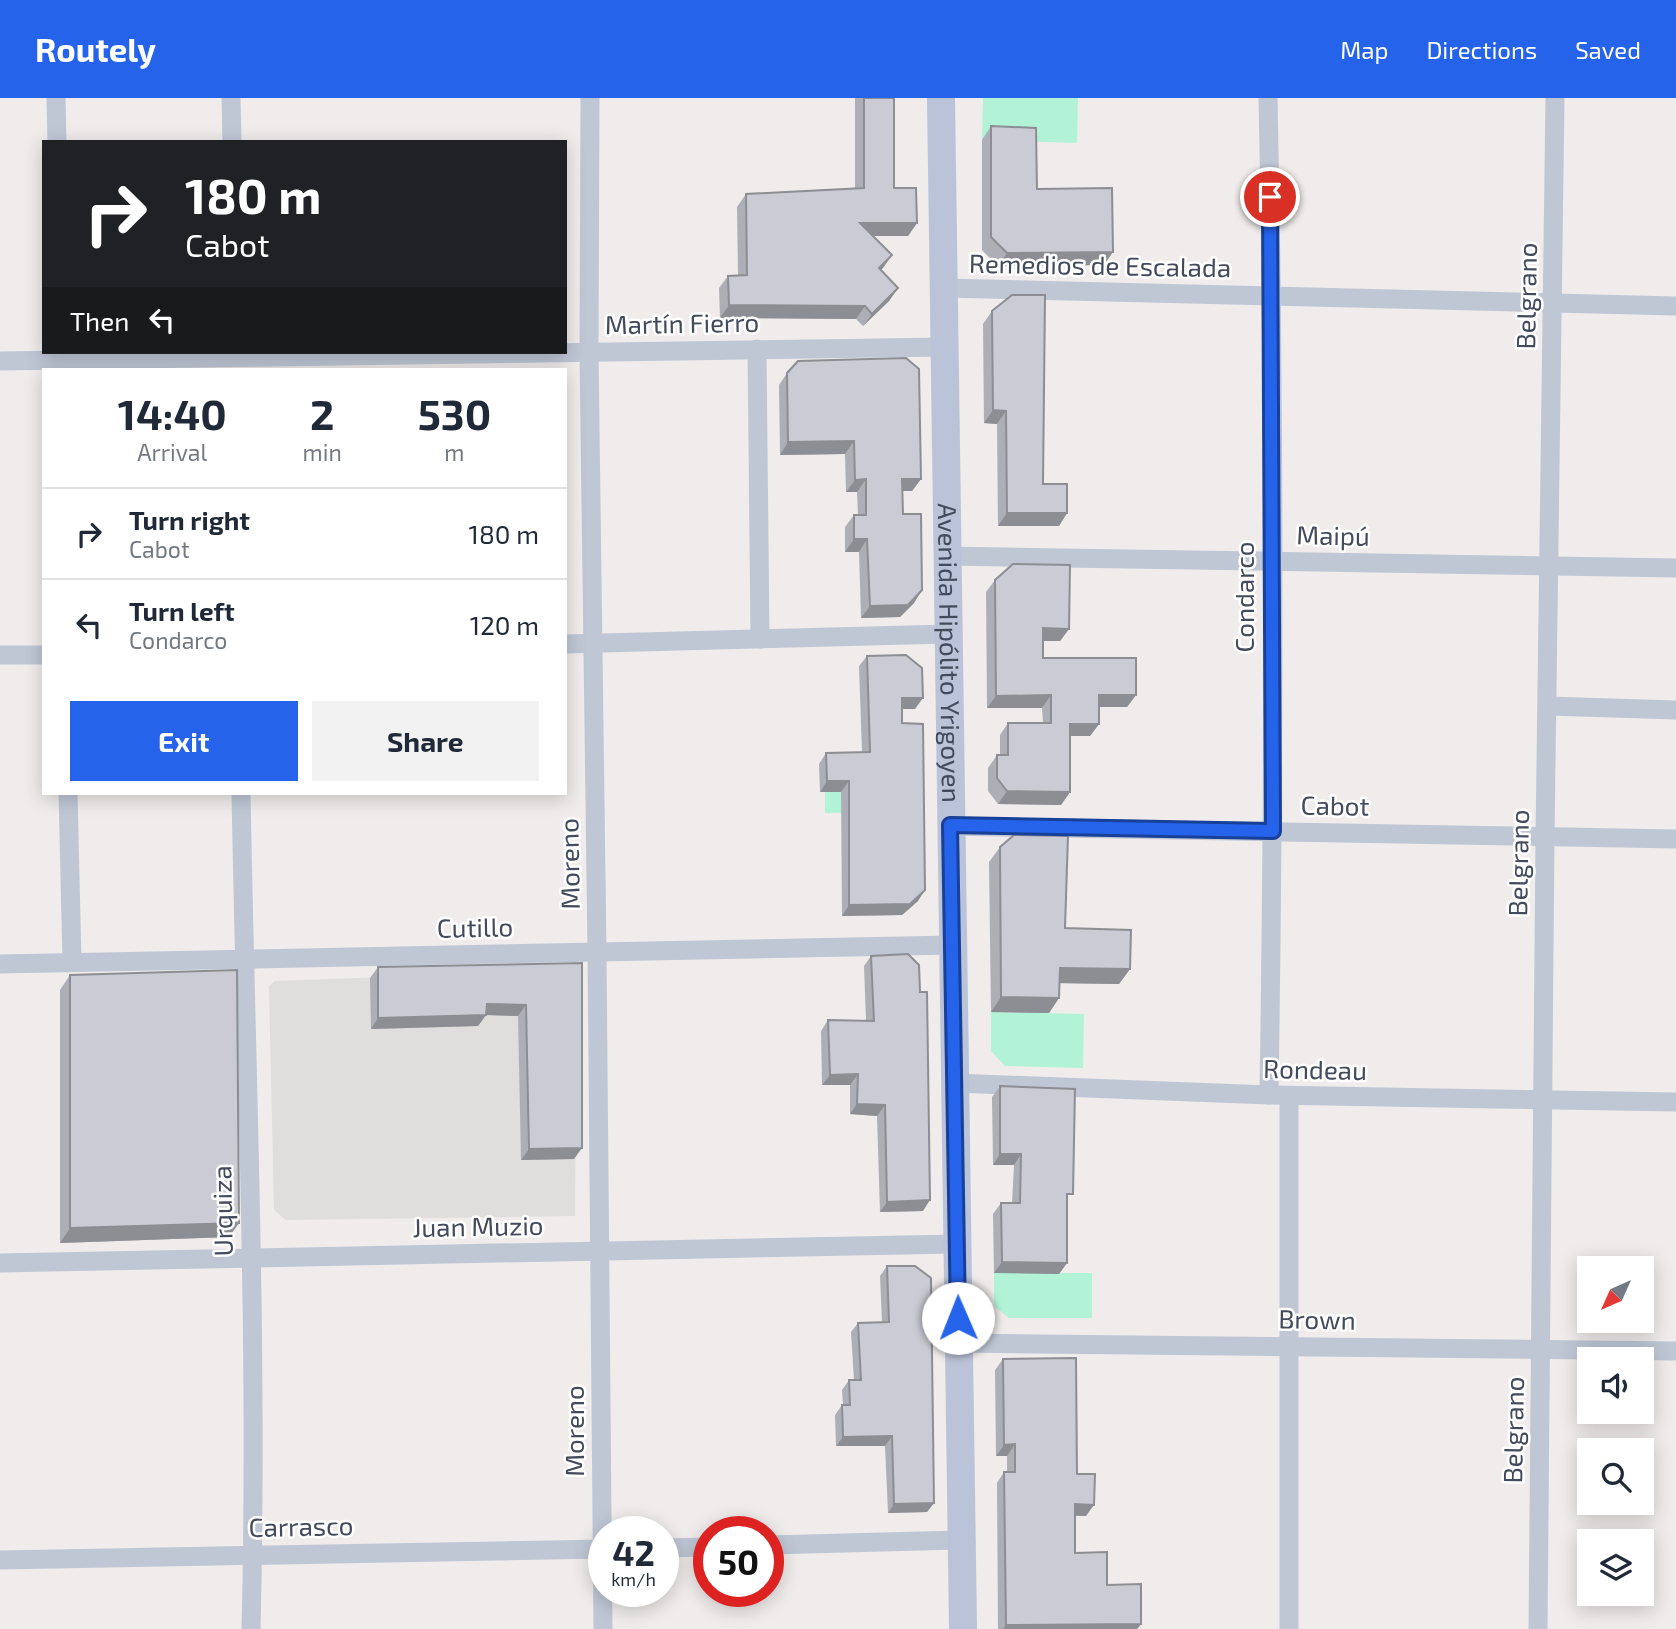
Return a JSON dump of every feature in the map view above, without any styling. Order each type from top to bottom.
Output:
[{"type":"main road","name":"Avenida Hipólito Yrigoyen","points":[[941,98],[963,1629]]},
{"type":"street","points":[[55,98],[57,140]]},
{"type":"street","points":[[230,98],[232,140]]},
{"type":"street","name":"Moreno","points":[[590,98],[589,352],[603,1516]]},
{"type":"street","name":"Condarco","points":[[1268,98],[1272,296],[1273,831],[1269,1095]]},
{"type":"street","name":"Belgrano","points":[[1538,1629],[1555,98]]},
{"type":"street","name":"Remedios de Escalada","points":[[944,288],[1676,306]]},
{"type":"street","name":"Martín Fierro","points":[[567,352],[944,347]]},
{"type":"street","points":[[757,349],[760,639]]},
{"type":"street","name":"Martín Fierro","points":[[0,361],[488,354]]},
{"type":"street","name":"Maipú","points":[[947,556],[1676,568]]},
{"type":"street","points":[[567,644],[948,634]]},
{"type":"street","points":[[0,655],[42,655]]},
{"type":"street","points":[[1548,706],[1676,710]]},
{"type":"street","points":[[68,795],[72,962]]},
{"type":"street","name":"Urquiza","points":[[241,795],[251,1258],[251,1629]]},
{"type":"street","name":"Cabot","points":[[950,825],[1676,839]]},
{"type":"street","name":"Cutillo","points":[[0,964],[952,944]]},
{"type":"street","name":"Rondeau","points":[[954,1083],[1289,1096],[1676,1102]]},
{"type":"street","points":[[1289,1096],[1289,1629]]},
{"type":"street","name":"Juan Muzio","points":[[0,1263],[957,1244]]},
{"type":"street","name":"Brown","points":[[958,1343],[1676,1351]]},
{"type":"street","points":[[784,1545],[960,1541]]},
{"type":"street","name":"Carrasco","points":[[0,1560],[588,1549]]},
{"type":"street","name":"Moreno","points":[[603,1607],[603,1629]]},
{"type":"shaded area","points":[[577,970],[575,1216],[286,1220],[274,1210],[269,986],[275,981]]},
{"type":"green space","points":[[983,98],[1078,98],[1077,143],[982,140]]},
{"type":"green space","points":[[916,791],[917,812],[825,813],[825,792]]},
{"type":"green space","points":[[991,1012],[1084,1014],[1083,1068],[1005,1066],[991,1051]]},
{"type":"green space","points":[[994,1273],[1092,1273],[1092,1318],[1009,1318],[994,1306]]},
{"type":"building","points":[[864,98],[894,98],[894,188],[916,188],[917,223],[860,223],[892,255],[879,268],[898,288],[872,314],[865,306],[729,305],[728,276],[747,275],[746,194],[864,188]]},
{"type":"building","points":[[991,126],[1036,128],[1037,189],[1112,188],[1113,252],[1007,253],[991,237]]},
{"type":"building","points":[[1012,295],[1045,295],[1043,484],[1067,484],[1067,513],[1007,513],[1006,411],[993,410],[992,311]]},
{"type":"building","points":[[906,358],[919,369],[921,479],[902,479],[903,514],[921,514],[922,590],[908,605],[870,606],[867,539],[854,539],[854,515],[866,515],[866,479],[855,480],[854,441],[788,442],[787,373],[798,361]]},
{"type":"building","points":[[1013,564],[1070,565],[1069,629],[1043,628],[1043,658],[1136,658],[1136,695],[1099,695],[1099,724],[1070,724],[1070,792],[1007,791],[997,778],[997,755],[1008,755],[1008,723],[1051,723],[1051,695],[996,696],[995,580]]},
{"type":"building","points":[[906,655],[922,668],[923,698],[902,698],[902,723],[923,724],[925,890],[910,904],[849,905],[849,781],[827,781],[826,753],[870,752],[867,656]]},
{"type":"building","points":[[1014,835],[1068,836],[1065,928],[1131,930],[1130,969],[1060,968],[1059,998],[1001,997],[1000,847]]},
{"type":"building","points":[[908,954],[919,965],[920,992],[927,992],[930,1200],[887,1202],[885,1105],[857,1104],[858,1074],[830,1075],[828,1020],[874,1021],[871,956]]},
{"type":"building","points":[[582,963],[582,1148],[529,1149],[526,1005],[487,1004],[486,1015],[378,1018],[378,967]]},
{"type":"building","points":[[237,970],[239,1223],[70,1228],[70,975]]},
{"type":"building","points":[[1000,1086],[1075,1089],[1073,1194],[1067,1194],[1067,1263],[1002,1262],[1001,1203],[1020,1203],[1021,1154],[1000,1154]]},
{"type":"building","points":[[887,1266],[915,1266],[931,1278],[934,1503],[894,1504],[892,1436],[843,1437],[842,1405],[850,1405],[849,1380],[861,1380],[858,1323],[889,1322]]},
{"type":"building","points":[[1076,1358],[1077,1474],[1095,1474],[1094,1505],[1075,1504],[1075,1553],[1107,1552],[1107,1585],[1141,1584],[1141,1624],[1006,1625],[1004,1472],[1015,1472],[1015,1444],[1004,1445],[1003,1359]]},
{"type":"route","points":[[958,1318],[950,825],[1273,831],[1270,197]]}]
